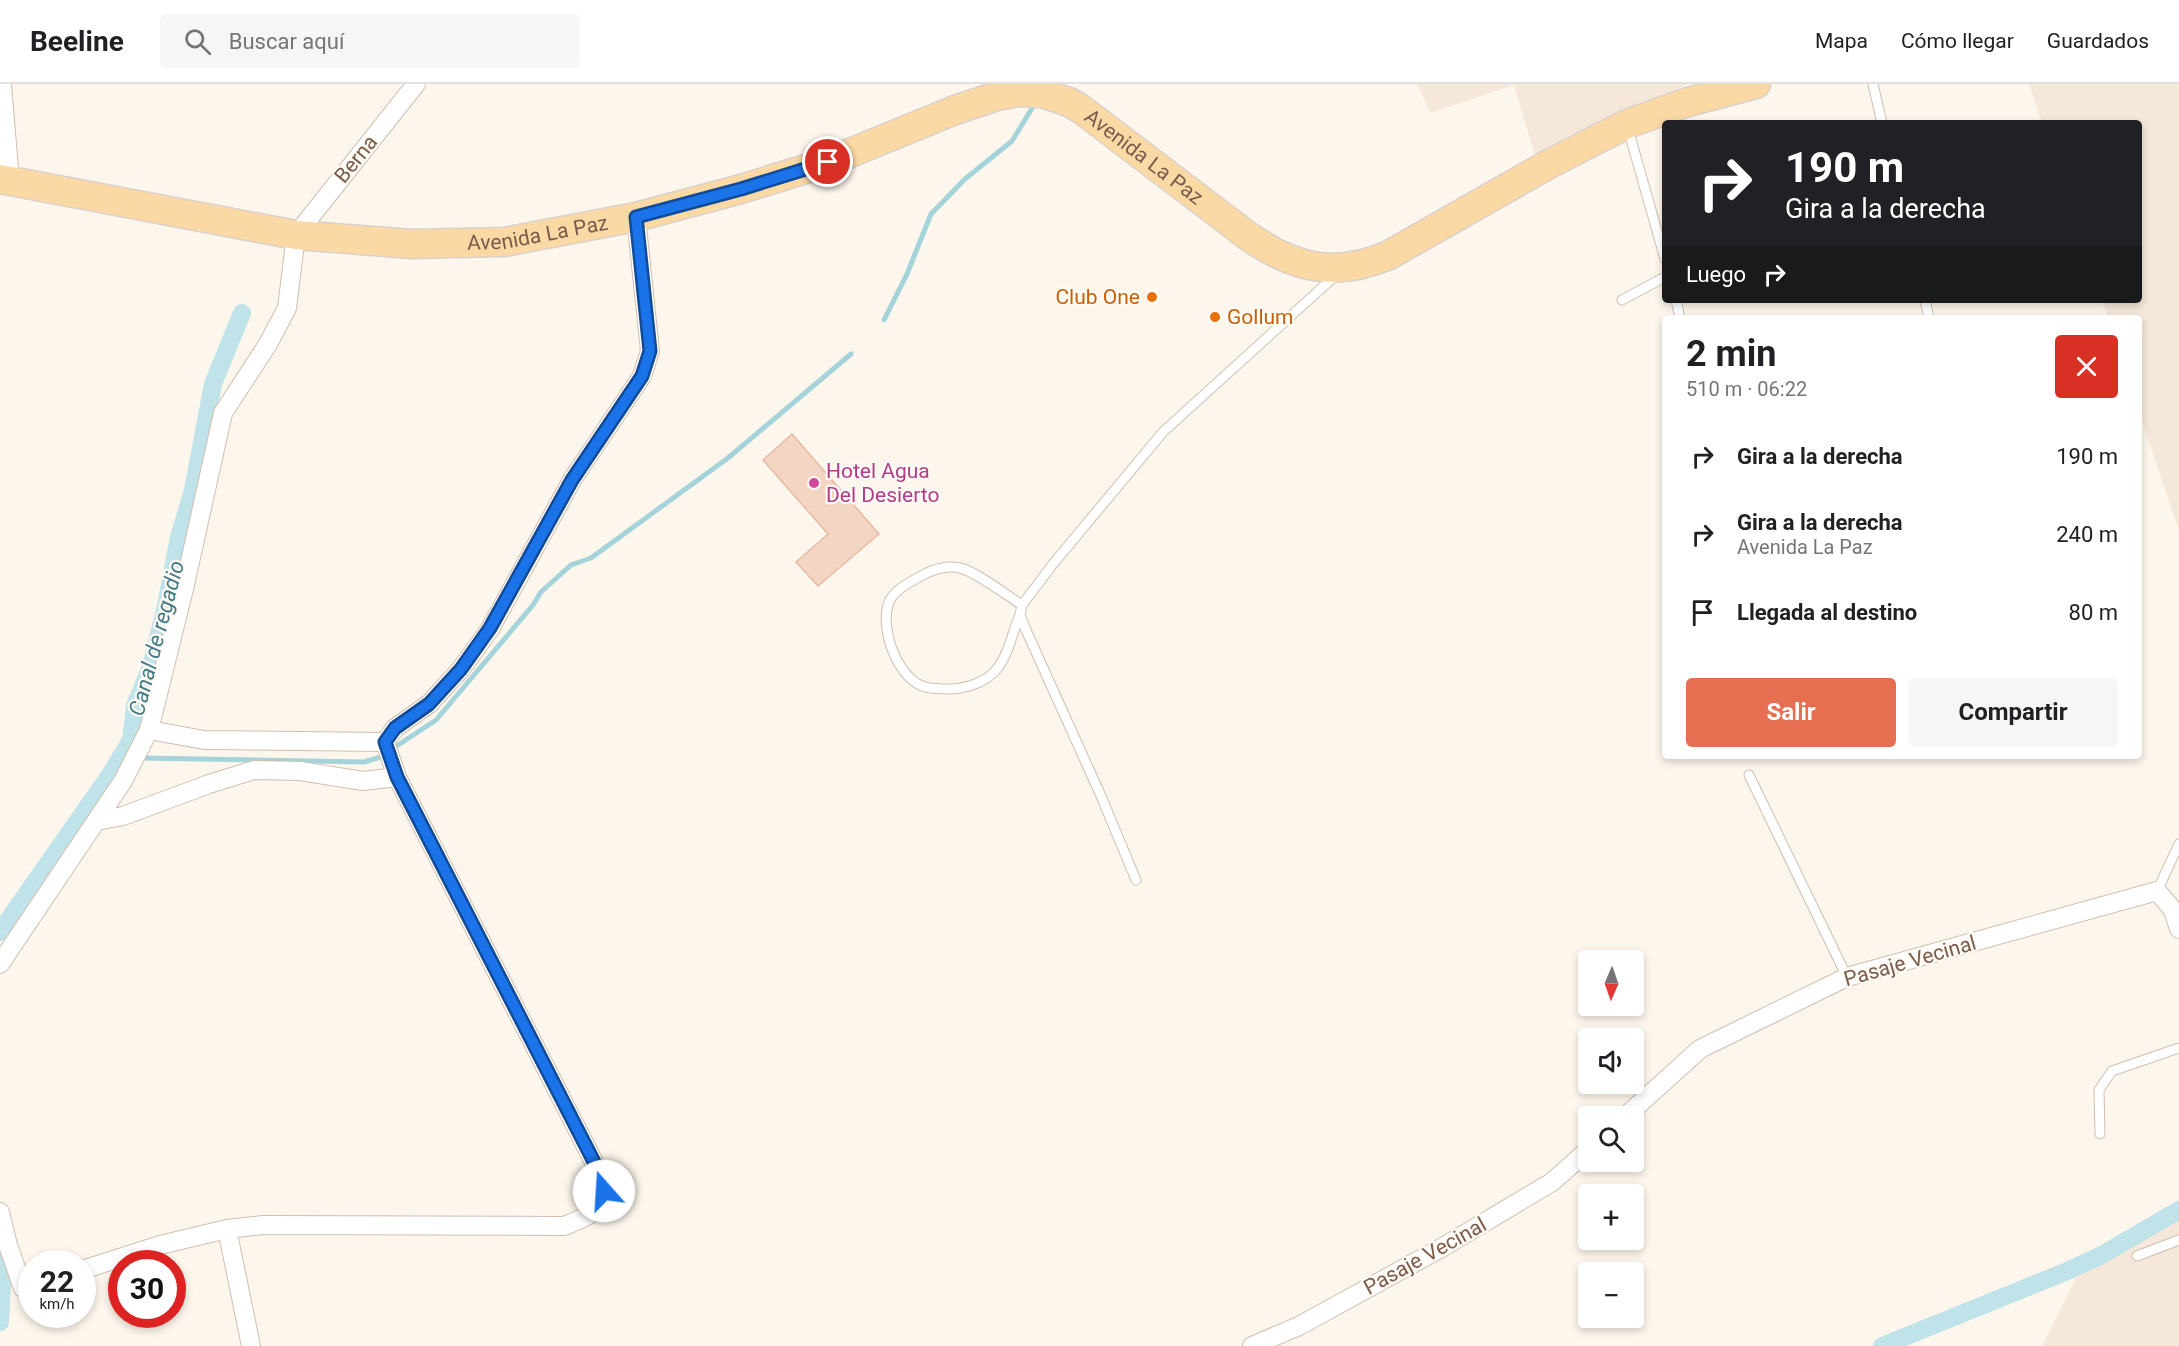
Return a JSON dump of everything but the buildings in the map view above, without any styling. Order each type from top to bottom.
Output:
[{"type":"main road","name":"Avenida La Paz","points":[[5,180],[296,235],[411,244],[504,242],[636,217],[741,189],[828,162],[955,110],[997,96],[1028,91],[1056,97],[1081,109],[1273,253],[1307,265],[1344,268],[1368,263],[1389,255],[1549,164],[1627,124],[1688,102],[1756,84]]},
{"type":"street","points":[[2,84],[5,180]]},
{"type":"street","name":"Berna","points":[[296,235],[416,84]]},
{"type":"street","points":[[385,742],[395,728],[429,704],[461,669],[490,628],[572,480],[642,376],[650,351],[636,217]]},
{"type":"street","points":[[0,964],[123,781],[149,730],[184,589],[223,412],[268,344],[287,308],[296,235]]},
{"type":"street","points":[[149,730],[204,740],[385,742]]},
{"type":"street","points":[[96,1265],[160,1245],[227,1229],[263,1224],[564,1226],[590,1215],[599,1207],[604,1191],[598,1170],[397,777],[385,742]]},
{"type":"street","points":[[96,821],[123,816],[254,770],[300,771],[363,781],[397,777]]},
{"type":"street","points":[[2157,891],[2173,910],[2179,929]]},
{"type":"street","name":"Pasaje Vecinal","points":[[1637,1106],[1700,1049],[1847,977],[2157,891]]},
{"type":"street","name":"Pasaje Vecinal","points":[[1252,1346],[1299,1326],[1443,1248],[1552,1182],[1578,1159]]},
{"type":"street","points":[[0,1212],[18,1274]]},
{"type":"street","points":[[227,1229],[251,1346]]},
{"type":"lane","points":[[1873,84],[1881,120]]},
{"type":"lane","points":[[1627,124],[1662,248]]},
{"type":"lane","points":[[1136,880],[1021,610],[989,583],[960,567],[933,569],[903,586],[889,601],[886,628],[895,658],[909,678],[924,687],[946,689],[965,688],[989,676],[995,671],[1005,654],[1021,610],[1053,564],[1163,432],[1344,268]]},
{"type":"lane","points":[[1622,300],[1662,280]]},
{"type":"lane","points":[[1749,775],[1847,977]]},
{"type":"lane","points":[[2157,891],[2179,844]]},
{"type":"lane","points":[[2100,1134],[2099,1090],[2112,1071],[2179,1048]]},
{"type":"lane","points":[[2137,1256],[2179,1240]]},
{"type":"shaded area","points":[[1417,84],[1688,84],[1535,156],[1514,85],[1431,113]]},
{"type":"shaded area","points":[[2029,84],[2179,84],[2179,531],[2142,421],[2142,315],[2107,315],[2103,303],[2142,303],[2142,120],[2041,120]]},
{"type":"shaded area","points":[[2179,1214],[2179,1346],[2042,1346],[2078,1274]]},
{"type":"waterway","points":[[884,320],[907,274],[931,214],[965,179],[1012,141],[1034,105]]},
{"type":"waterway","name":"Canal de regadio","points":[[0,932],[110,775],[131,740],[135,706],[151,667],[166,606],[179,537],[193,490],[213,384],[242,313]]},
{"type":"waterway","points":[[392,749],[436,720],[533,605],[541,592],[571,565],[591,558],[728,458],[851,354]]},
{"type":"waterway","points":[[143,758],[364,762],[381,757]]},
{"type":"waterway","points":[[1882,1346],[2100,1256],[2179,1210]]},
{"type":"waterway","name":"Canal de regadio","points":[[0,1255],[3,1269],[0,1322]]},
{"type":"place","name":"Club One","points":[[1152,297]]},
{"type":"place","name":"Gollum","points":[[1215,317]]},
{"type":"place","name":"Hotel Agua Del Desierto","points":[[814,483]]},
{"type":"route","points":[[604,1191],[598,1170],[397,777],[385,742],[395,728],[429,704],[461,669],[490,628],[572,480],[642,376],[650,351],[636,217],[741,189],[828,162]]}]
